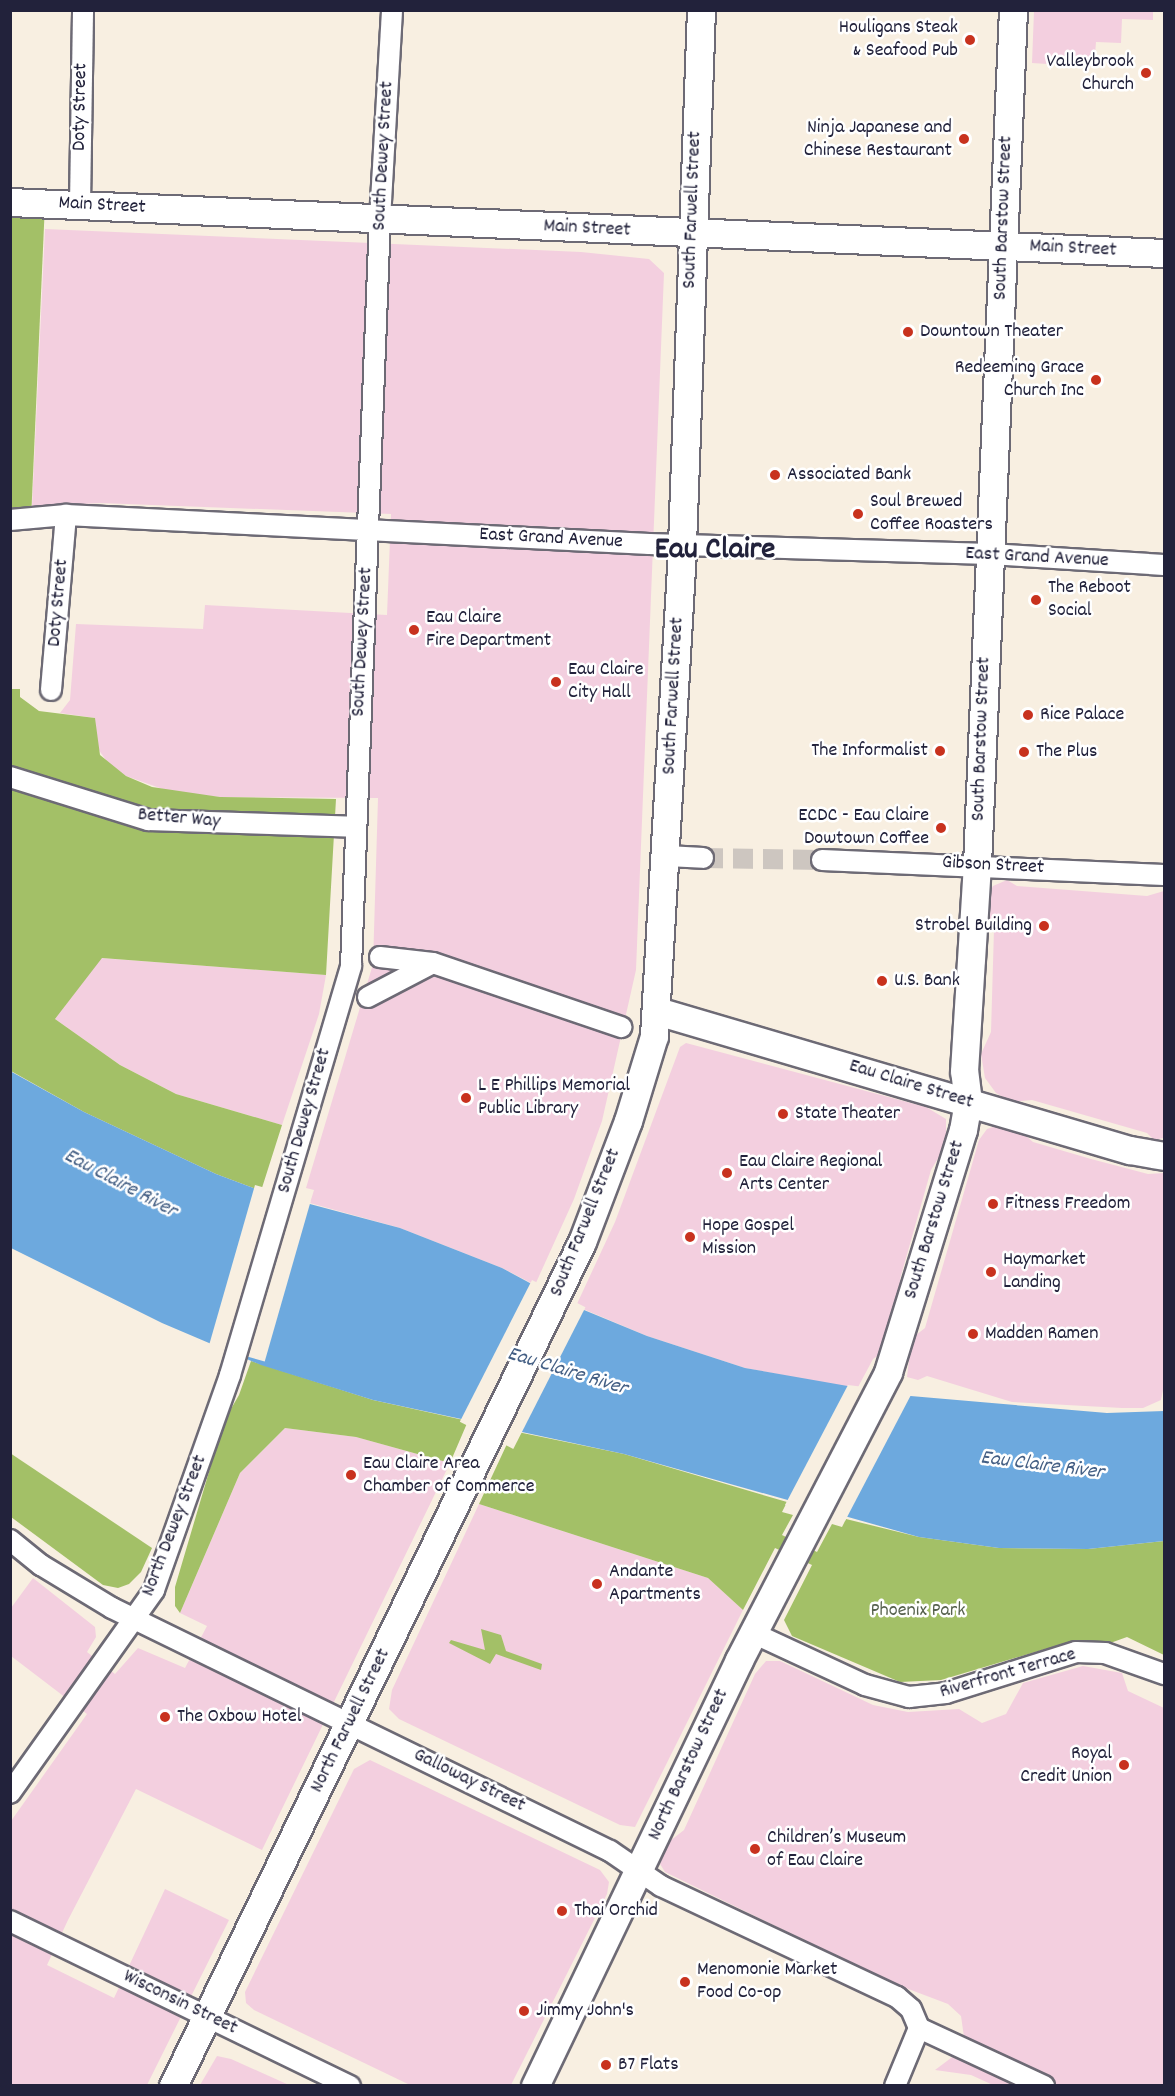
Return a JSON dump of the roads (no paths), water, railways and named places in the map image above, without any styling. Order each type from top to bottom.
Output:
[{"type":"street","name":"Doty Street","points":[[80,204],[83,10]]},
{"type":"street","name":"South Dewey Street","points":[[264,1261],[351,966],[354,827],[370,528],[380,219],[392,10]]},
{"type":"street","name":"South Farwell Street","points":[[528,1356],[568,1273],[628,1121],[654,1036],[667,856],[682,545],[701,10]]},
{"type":"street","name":"South Barstow Street","points":[[848,1446],[888,1372],[963,1130],[968,1102],[964,1071],[977,865],[1013,10]]},
{"type":"street","name":"Main Street","points":[[10,202],[1164,253]]},
{"type":"street","name":"Doty Street","points":[[51,690],[66,515]]},
{"type":"street","name":"East Grand Avenue","points":[[10,520],[66,515],[370,528],[682,545],[990,554],[1164,565]]},
{"type":"street","name":"Better Way","points":[[10,777],[148,820],[354,827]]},
{"type":"street","points":[[667,856],[703,858]]},
{"type":"street","name":"Gibson Street","points":[[822,860],[1164,875]]},
{"type":"street","points":[[380,957],[433,963],[621,1027]]},
{"type":"street","points":[[368,996],[433,963]]},
{"type":"street","name":"Eau Claire Street","points":[[657,1011],[1130,1150],[1164,1156]]},
{"type":"street","name":"North Dewey Street","points":[[10,1793],[135,1620],[154,1590],[173,1542],[230,1375],[264,1261]]},
{"type":"street","name":"North Farwell Street","points":[[173,2085],[528,1356]]},
{"type":"street","name":"North Barstow Street","points":[[535,2085],[753,1633],[848,1446]]},
{"type":"street","name":"Galloway Street","points":[[10,1540],[41,1565],[135,1620],[610,1851],[661,1886],[897,1997],[910,2009],[920,2028]]},
{"type":"street","name":"Riverfront Terrace","points":[[753,1633],[865,1685],[909,1697],[946,1693],[1076,1652],[1113,1655],[1164,1674]]},
{"type":"street","name":"Wisconsin Street","points":[[10,1921],[350,2085]]},
{"type":"street","points":[[895,2085],[920,2028],[1044,2085]]},
{"type":"water","name":"Eau Claire River","points":[[10,1071],[84,1112],[216,1174],[261,1191],[400,1228],[502,1268],[567,1303],[647,1336],[745,1368],[899,1395],[1107,1413],[1164,1411],[1164,1541],[1088,1549],[999,1548],[919,1537],[624,1454],[373,1400],[261,1365],[162,1323],[11,1248]]},
{"type":"tunnel","points":[[703,858],[822,860]]},
{"type":"place","name":"Houligans Steak & Seafood Pub","points":[[970,40]]},
{"type":"place","name":"Valleybrook Church","points":[[1146,73]]},
{"type":"place","name":"Ninja Japanese and Chinese Restaurant","points":[[964,139]]},
{"type":"place","name":"Downtown Theater","points":[[908,332]]},
{"type":"place","name":"Redeeming Grace Church Inc","points":[[1096,380]]},
{"type":"place","name":"Associated Bank","points":[[775,475]]},
{"type":"place","name":"Soul Brewed Coffee Roasters","points":[[858,514]]},
{"type":"place","name":"The Reboot Social","points":[[1036,600]]},
{"type":"place","name":"Eau Claire Fire Department","points":[[414,630]]},
{"type":"place","name":"Eau Claire City Hall","points":[[556,682]]},
{"type":"place","name":"Rice Palace","points":[[1028,715]]},
{"type":"place","name":"The Informalist","points":[[940,751]]},
{"type":"place","name":"The Plus","points":[[1024,752]]},
{"type":"place","name":"ECDC - Eau Claire Dowtown Coffee","points":[[941,828]]},
{"type":"place","name":"Strobel Building","points":[[1044,926]]},
{"type":"place","name":"U.S. Bank","points":[[882,981]]},
{"type":"place","name":"L E Phillips Memorial Public Library","points":[[466,1098]]},
{"type":"place","name":"State Theater","points":[[783,1114]]},
{"type":"place","name":"Eau Claire Regional Arts Center","points":[[727,1173]]},
{"type":"place","name":"Fitness Freedom","points":[[993,1204]]},
{"type":"place","name":"Hope Gospel Mission","points":[[690,1237]]},
{"type":"place","name":"Haymarket Landing","points":[[991,1272]]},
{"type":"place","name":"Madden Ramen","points":[[973,1334]]},
{"type":"place","name":"Eau Claire Area Chamber of Commerce","points":[[351,1475]]},
{"type":"place","name":"Andante Apartments","points":[[597,1584]]},
{"type":"place","name":"The Oxbow Hotel","points":[[165,1717]]},
{"type":"place","name":"Royal Credit Union","points":[[1124,1765]]},
{"type":"place","name":"Children’s Museum of Eau Claire","points":[[755,1849]]},
{"type":"place","name":"Thai Orchid","points":[[562,1911]]},
{"type":"place","name":"Menomonie Market Food Co-op","points":[[685,1982]]},
{"type":"place","name":"Jimmy John's","points":[[524,2011]]},
{"type":"place","name":"B7 Flats","points":[[606,2065]]},
{"type":"district","name":"Eau Claire","points":[[715,551]]},
{"type":"park label","name":"Phoenix Park","points":[[918,1611]]}]
